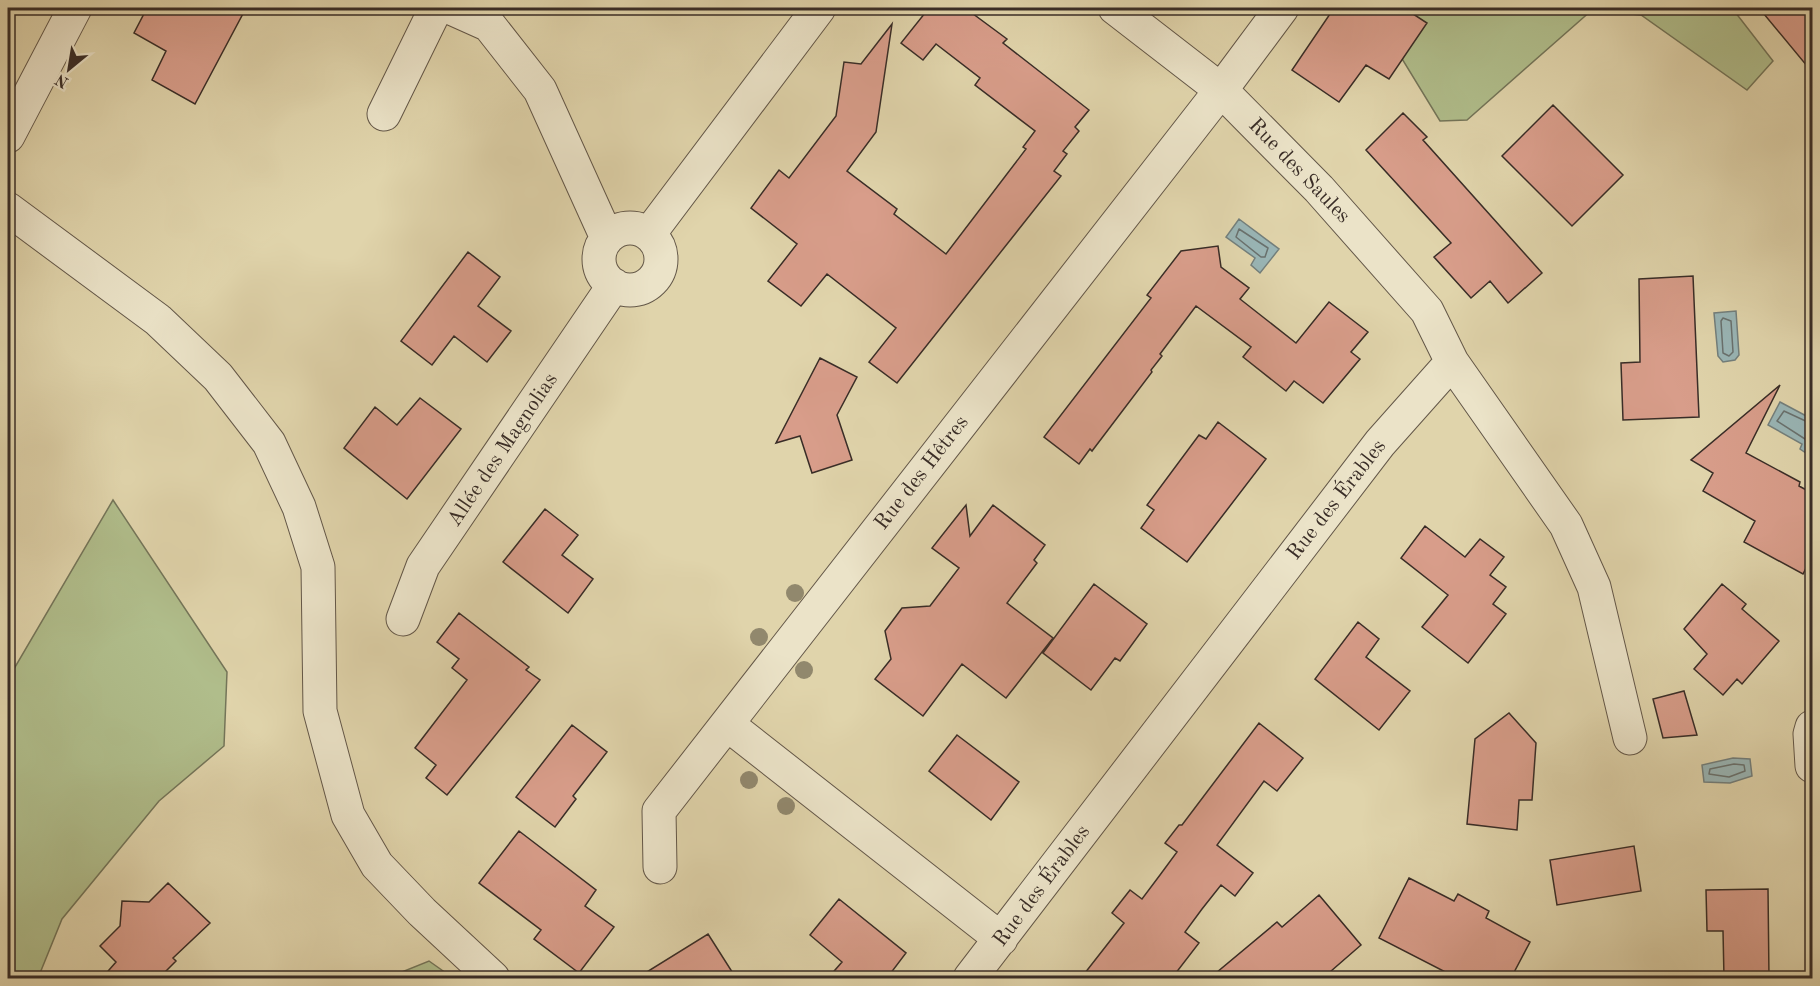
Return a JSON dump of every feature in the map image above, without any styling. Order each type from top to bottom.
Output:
[{"type":"street","points":[[8,136],[75,8]]},
{"type":"street","points":[[384,114],[436,8]]},
{"type":"street","points":[[451,8],[489,25],[540,90],[607,238]]},
{"type":"street","points":[[649,234],[819,8]]},
{"type":"street","name":"Rue des Saules","points":[[1115,8],[1221,90],[1319,189],[1427,311],[1452,362]]},
{"type":"street","name":"Rue des Hêtres","points":[[660,867],[659,811],[1221,90],[1281,8]]},
{"type":"street","points":[[8,209],[158,320],[219,377],[269,443],[299,507],[318,567],[320,711],[348,815],[377,865],[422,912],[493,978]]},
{"type":"street","points":[[627,228],[639,229],[649,234],[661,254],[656,276],[636,289],[625,290],[614,285],[604,276],[599,263],[600,249],[607,238],[627,228]]},
{"type":"street","name":"Allée des Magnolias","points":[[403,619],[423,566],[614,285]]},
{"type":"street","points":[[1452,362],[1566,525],[1594,587],[1630,738]]},
{"type":"street","name":"Rue des Érables","points":[[970,978],[1380,443],[1452,362]]},
{"type":"street","points":[[727,723],[1001,939]]},
{"type":"street","points":[[1812,727],[1812,766]]},
{"type":"green space","points":[[1371,8],[1732,8],[1773,61],[1747,90],[1641,15],[1592,10],[1467,120],[1440,121]]},
{"type":"green space","points":[[113,500],[227,672],[224,746],[159,801],[62,919],[38,978],[8,978],[8,679]]},
{"type":"green space","points":[[429,961],[453,978],[387,978]]},
{"type":"water","points":[[1239,219],[1279,249],[1260,273],[1251,265],[1255,258],[1226,237]]},
{"type":"water","points":[[1736,311],[1739,355],[1735,360],[1723,362],[1718,356],[1714,313]]},
{"type":"water","points":[[1780,402],[1812,419],[1812,457],[1800,449],[1802,444],[1768,425]]},
{"type":"water","points":[[1733,758],[1750,759],[1752,776],[1730,783],[1704,782],[1702,765]]},
{"type":"building","points":[[147,8],[246,8],[195,104],[152,80],[166,51],[134,33]]},
{"type":"building","points":[[929,8],[965,8],[1007,39],[1003,43],[1089,110],[1075,127],[1079,131],[1063,151],[1067,154],[1054,171],[1061,176],[897,383],[869,362],[896,328],[827,274],[801,306],[768,281],[797,244],[751,208],[779,170],[789,178],[836,116],[844,62],[861,64],[892,24],[876,132],[847,171],[897,209],[894,214],[946,254],[1026,149],[1023,147],[1035,131],[975,85],[980,78],[936,44],[923,60],[901,43]]},
{"type":"building","points":[[1334,8],[1404,8],[1427,23],[1389,79],[1366,65],[1339,102],[1292,70]]},
{"type":"building","points":[[1759,8],[1812,8],[1812,72]]},
{"type":"building","points":[[1553,105],[1623,175],[1572,226],[1502,156]]},
{"type":"building","points":[[1403,113],[1427,137],[1423,140],[1542,273],[1508,303],[1490,281],[1471,298],[1434,257],[1451,243],[1366,150]]},
{"type":"building","points":[[1218,246],[1221,267],[1249,288],[1240,299],[1296,343],[1329,302],[1368,332],[1351,352],[1360,359],[1323,403],[1294,381],[1286,391],[1243,357],[1251,347],[1196,306],[1160,354],[1162,356],[1151,370],[1152,372],[1092,451],[1090,449],[1079,464],[1044,437],[1151,298],[1147,295],[1181,251]]},
{"type":"building","points":[[468,252],[500,277],[478,306],[511,331],[487,362],[454,336],[432,365],[401,341]]},
{"type":"building","points":[[1693,276],[1699,417],[1623,420],[1621,363],[1640,362],[1639,279]]},
{"type":"building","points":[[820,358],[857,377],[837,415],[852,460],[812,473],[800,436],[776,443]]},
{"type":"building","points":[[1780,385],[1746,453],[1800,482],[1799,486],[1812,493],[1812,556],[1803,574],[1744,542],[1755,521],[1703,491],[1713,473],[1691,460]]},
{"type":"building","points":[[420,398],[461,429],[407,499],[344,448],[375,407],[397,425]]},
{"type":"building","points":[[1218,422],[1266,459],[1187,562],[1141,528],[1154,510],[1147,505],[1199,435],[1206,439]]},
{"type":"building","points":[[966,505],[970,536],[993,505],[1045,545],[1034,560],[1037,563],[1007,603],[1053,638],[1006,698],[962,664],[923,716],[875,679],[891,659],[885,631],[902,608],[930,606],[959,568],[932,548]]},
{"type":"building","points":[[545,509],[578,535],[562,555],[593,579],[568,613],[503,562]]},
{"type":"building","points":[[1425,526],[1465,557],[1480,539],[1504,557],[1490,575],[1506,587],[1493,604],[1506,614],[1468,663],[1422,627],[1448,595],[1401,558]]},
{"type":"building","points":[[1094,584],[1147,624],[1120,661],[1115,658],[1091,690],[1043,653]]},
{"type":"building","points":[[1722,584],[1746,604],[1742,609],[1779,641],[1742,684],[1737,679],[1723,695],[1694,669],[1707,654],[1684,629]]},
{"type":"building","points":[[459,613],[529,667],[526,670],[540,680],[447,795],[426,778],[436,765],[415,748],[467,680],[452,668],[459,659],[437,642]]},
{"type":"building","points":[[1358,622],[1379,639],[1366,657],[1410,691],[1379,730],[1315,679]]},
{"type":"building","points":[[1684,691],[1697,735],[1663,738],[1653,699]]},
{"type":"building","points":[[1509,713],[1536,743],[1532,800],[1519,800],[1517,830],[1467,824],[1475,739]]},
{"type":"building","points":[[1259,723],[1303,758],[1277,791],[1264,781],[1217,845],[1253,873],[1235,896],[1221,885],[1202,909],[1185,932],[1199,943],[1172,978],[1081,978],[1124,923],[1112,913],[1130,890],[1142,899],[1177,852],[1165,843],[1179,825],[1182,825]]},
{"type":"building","points":[[572,725],[607,752],[573,796],[576,799],[555,827],[516,797]]},
{"type":"building","points":[[957,735],[1019,782],[991,820],[929,771]]},
{"type":"building","points":[[519,831],[596,890],[585,906],[614,927],[579,973],[534,939],[541,930],[479,883]]},
{"type":"building","points":[[1634,846],[1641,891],[1557,905],[1550,860]]},
{"type":"building","points":[[1409,878],[1454,901],[1458,894],[1489,911],[1486,918],[1530,942],[1511,978],[1457,978],[1379,938]]},
{"type":"building","points":[[168,883],[210,923],[173,958],[176,961],[159,978],[102,978],[116,962],[100,946],[120,926],[122,901],[149,902]]},
{"type":"building","points":[[1768,889],[1769,978],[1724,978],[1723,931],[1707,931],[1706,890]]},
{"type":"building","points":[[1319,895],[1361,945],[1323,978],[1210,978],[1277,922],[1282,927]]},
{"type":"building","points":[[839,899],[906,953],[887,978],[828,978],[842,962],[810,935]]},
{"type":"building","points":[[708,934],[736,978],[637,978]]}]
